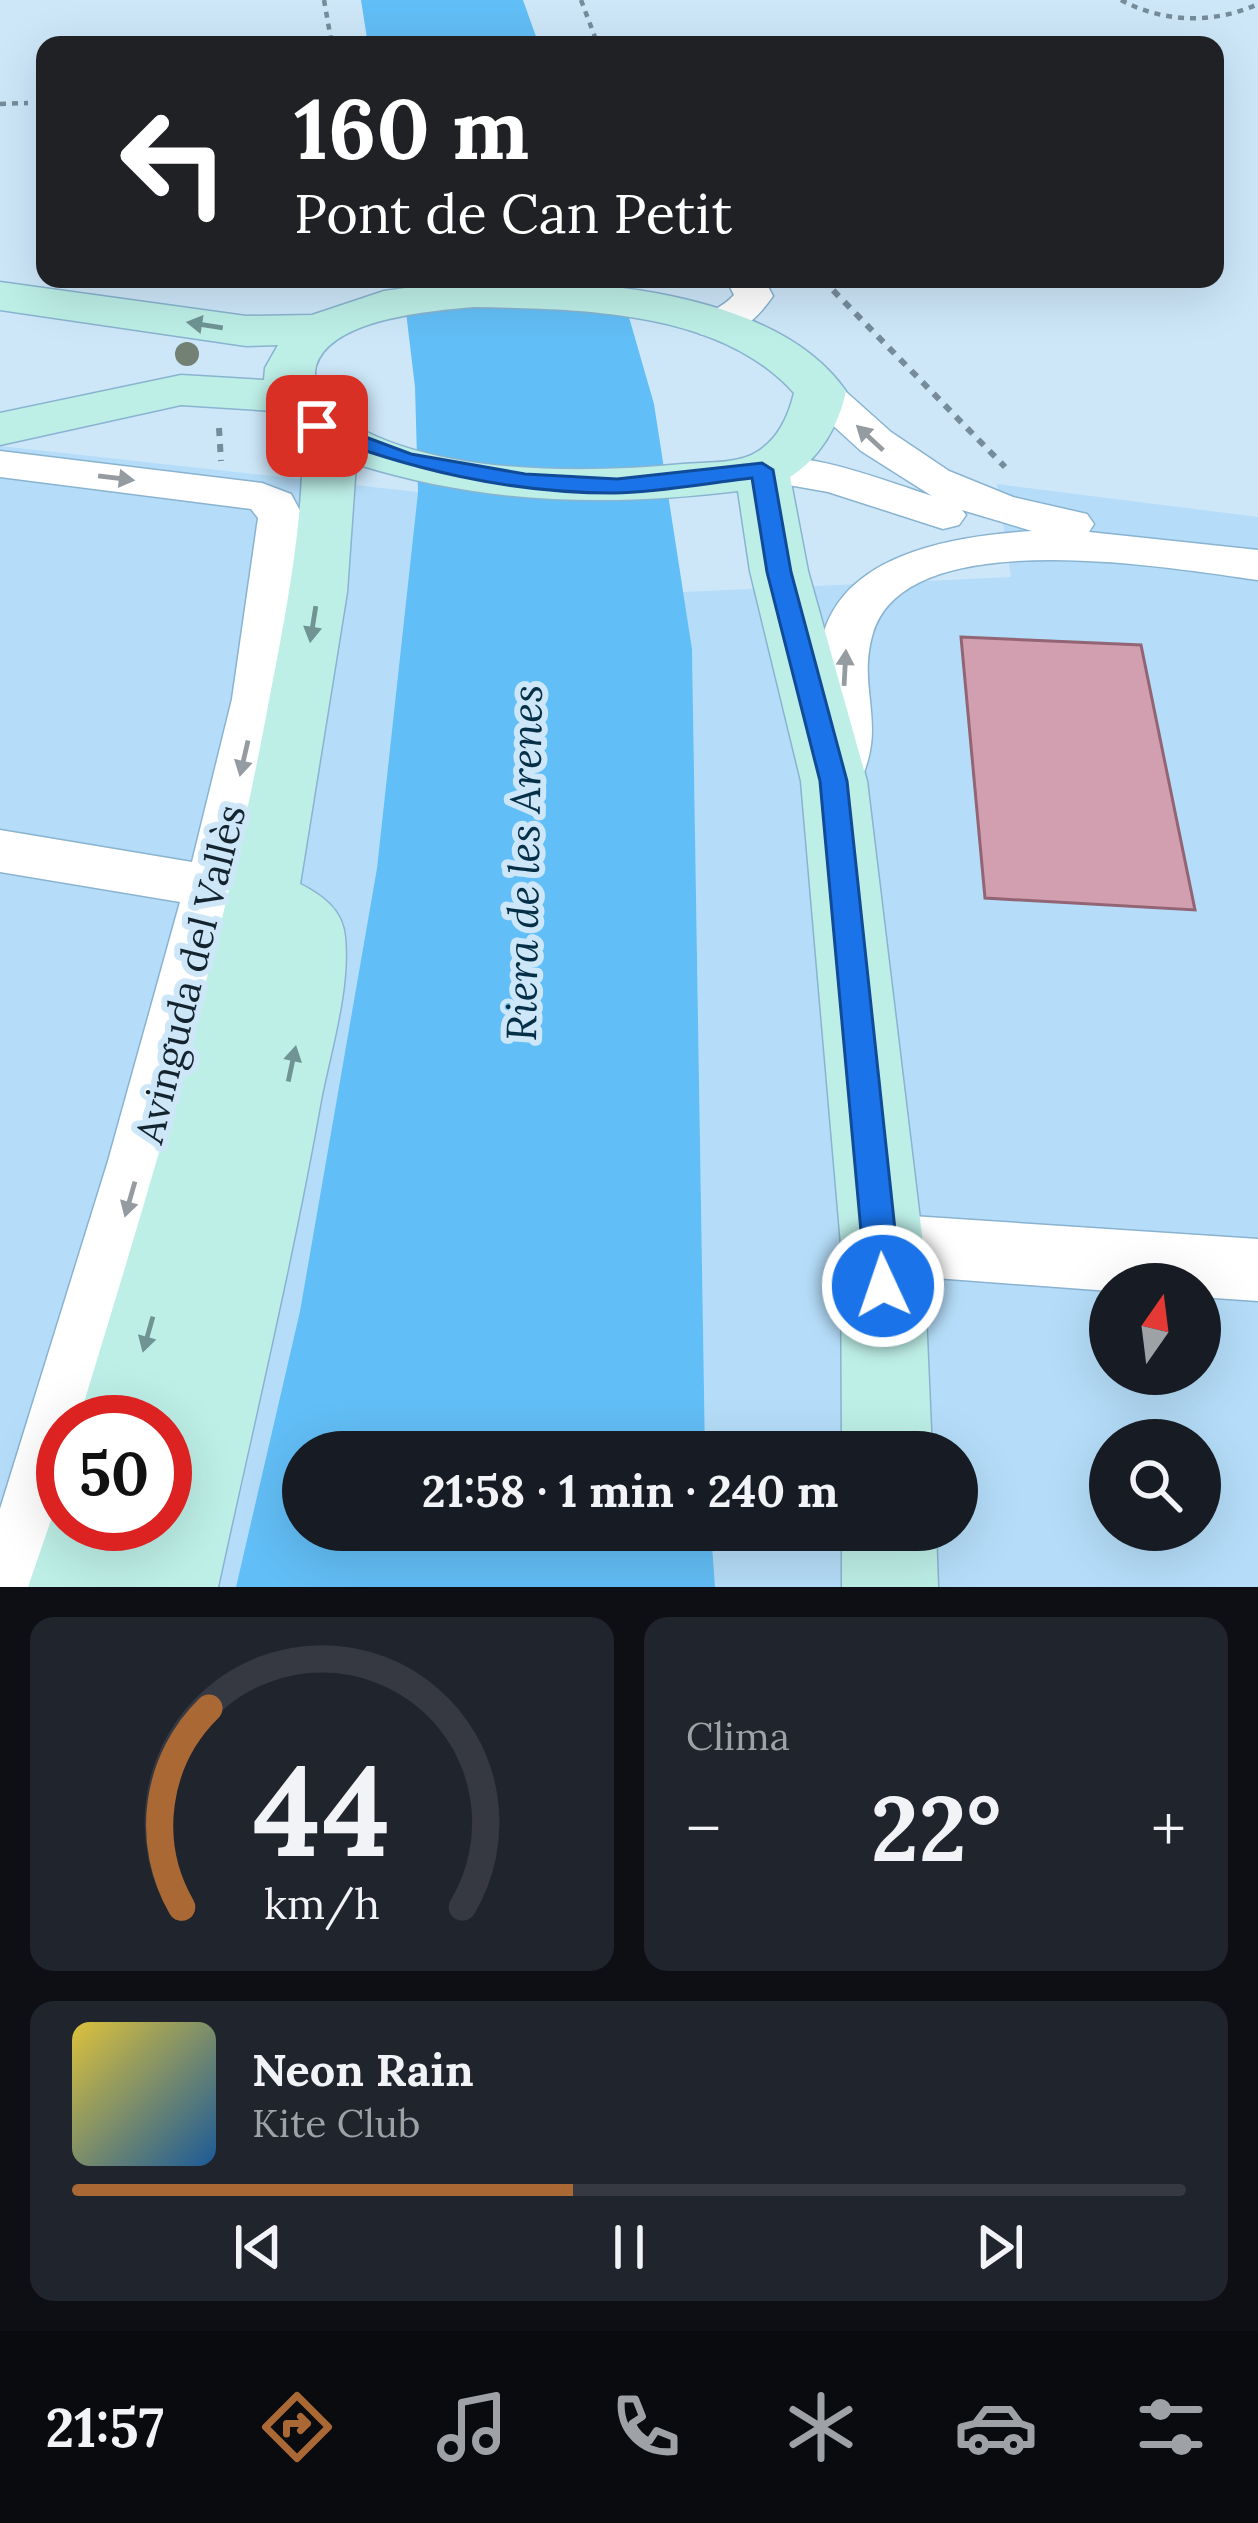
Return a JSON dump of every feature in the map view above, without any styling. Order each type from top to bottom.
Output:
[{"type":"main road","points":[[0,296],[246,331],[321,329],[401,302],[473,293],[589,298],[714,326],[776,350],[811,376],[820,391],[806,433],[752,471],[666,483],[574,485],[486,476],[203,388],[24,424]]},
{"type":"main road","points":[[24,424],[86,388],[104,359],[97,336],[54,303]]},
{"type":"main road","name":"Avinguda del Vallès","points":[[131,1395],[194,1171],[239,890],[291,767],[322,568],[332,427],[287,374],[292,359],[321,329]]},
{"type":"main road","points":[[752,471],[834,781],[882,1244],[886,1431]]},
{"type":"main road","name":"Avinguda del Vallès","points":[[170,1587],[297,1042],[310,931],[290,906],[239,890]]},
{"type":"main road","points":[[889,1551],[890,1587]]},
{"type":"street","points":[[714,326],[748,307],[754,296],[750,288]]},
{"type":"street","points":[[820,391],[908,468],[1045,533]]},
{"type":"street","name":"Avinguda del Vallès","points":[[0,464],[262,497],[274,504],[281,518],[239,890],[74,1395]]},
{"type":"street","points":[[752,471],[876,492],[1045,533],[1258,565]]},
{"type":"street","points":[[834,781],[849,736],[843,678],[855,618],[875,595],[936,559],[1045,533],[1258,550]]},
{"type":"street","points":[[0,851],[239,890]]},
{"type":"street","name":"Avinguda del Vallès","points":[[184,1395],[234,1210],[272,1155]]},
{"type":"street","points":[[882,1244],[1258,1270]]},
{"type":"path","points":[[324,0],[330,36]]},
{"type":"path","points":[[581,0],[595,36]]},
{"type":"path","points":[[1121,0],[1141,12],[1170,17],[1231,13],[1258,1]]},
{"type":"path","points":[[0,104],[28,103]]},
{"type":"path","points":[[830,288],[947,413],[1045,533]]},
{"type":"path","points":[[219,424],[221,468]]},
{"type":"shaded area","points":[[0,446],[418,492],[377,868],[300,1311],[236,1587],[0,1587]]},
{"type":"shaded area","points":[[997,484],[1258,517],[1258,1587],[715,1587],[712,1551],[978,1551],[978,1431],[705,1431],[692,649],[683,592],[1011,577]]},
{"type":"water","points":[[361,0],[523,0],[536,36],[367,36]]},
{"type":"water","name":"Riera de les Arenes","points":[[403,288],[621,288],[654,404],[692,649],[705,1431],[282,1431],[282,1551],[712,1551],[715,1587],[236,1587],[300,1311],[377,868],[418,492],[415,387]]},
{"type":"building","points":[[961,637],[1141,645],[1195,910],[985,898]]},
{"type":"route","points":[[317,426],[406,460],[525,481],[617,486],[762,470],[779,572],[834,781],[883,1286]]}]
